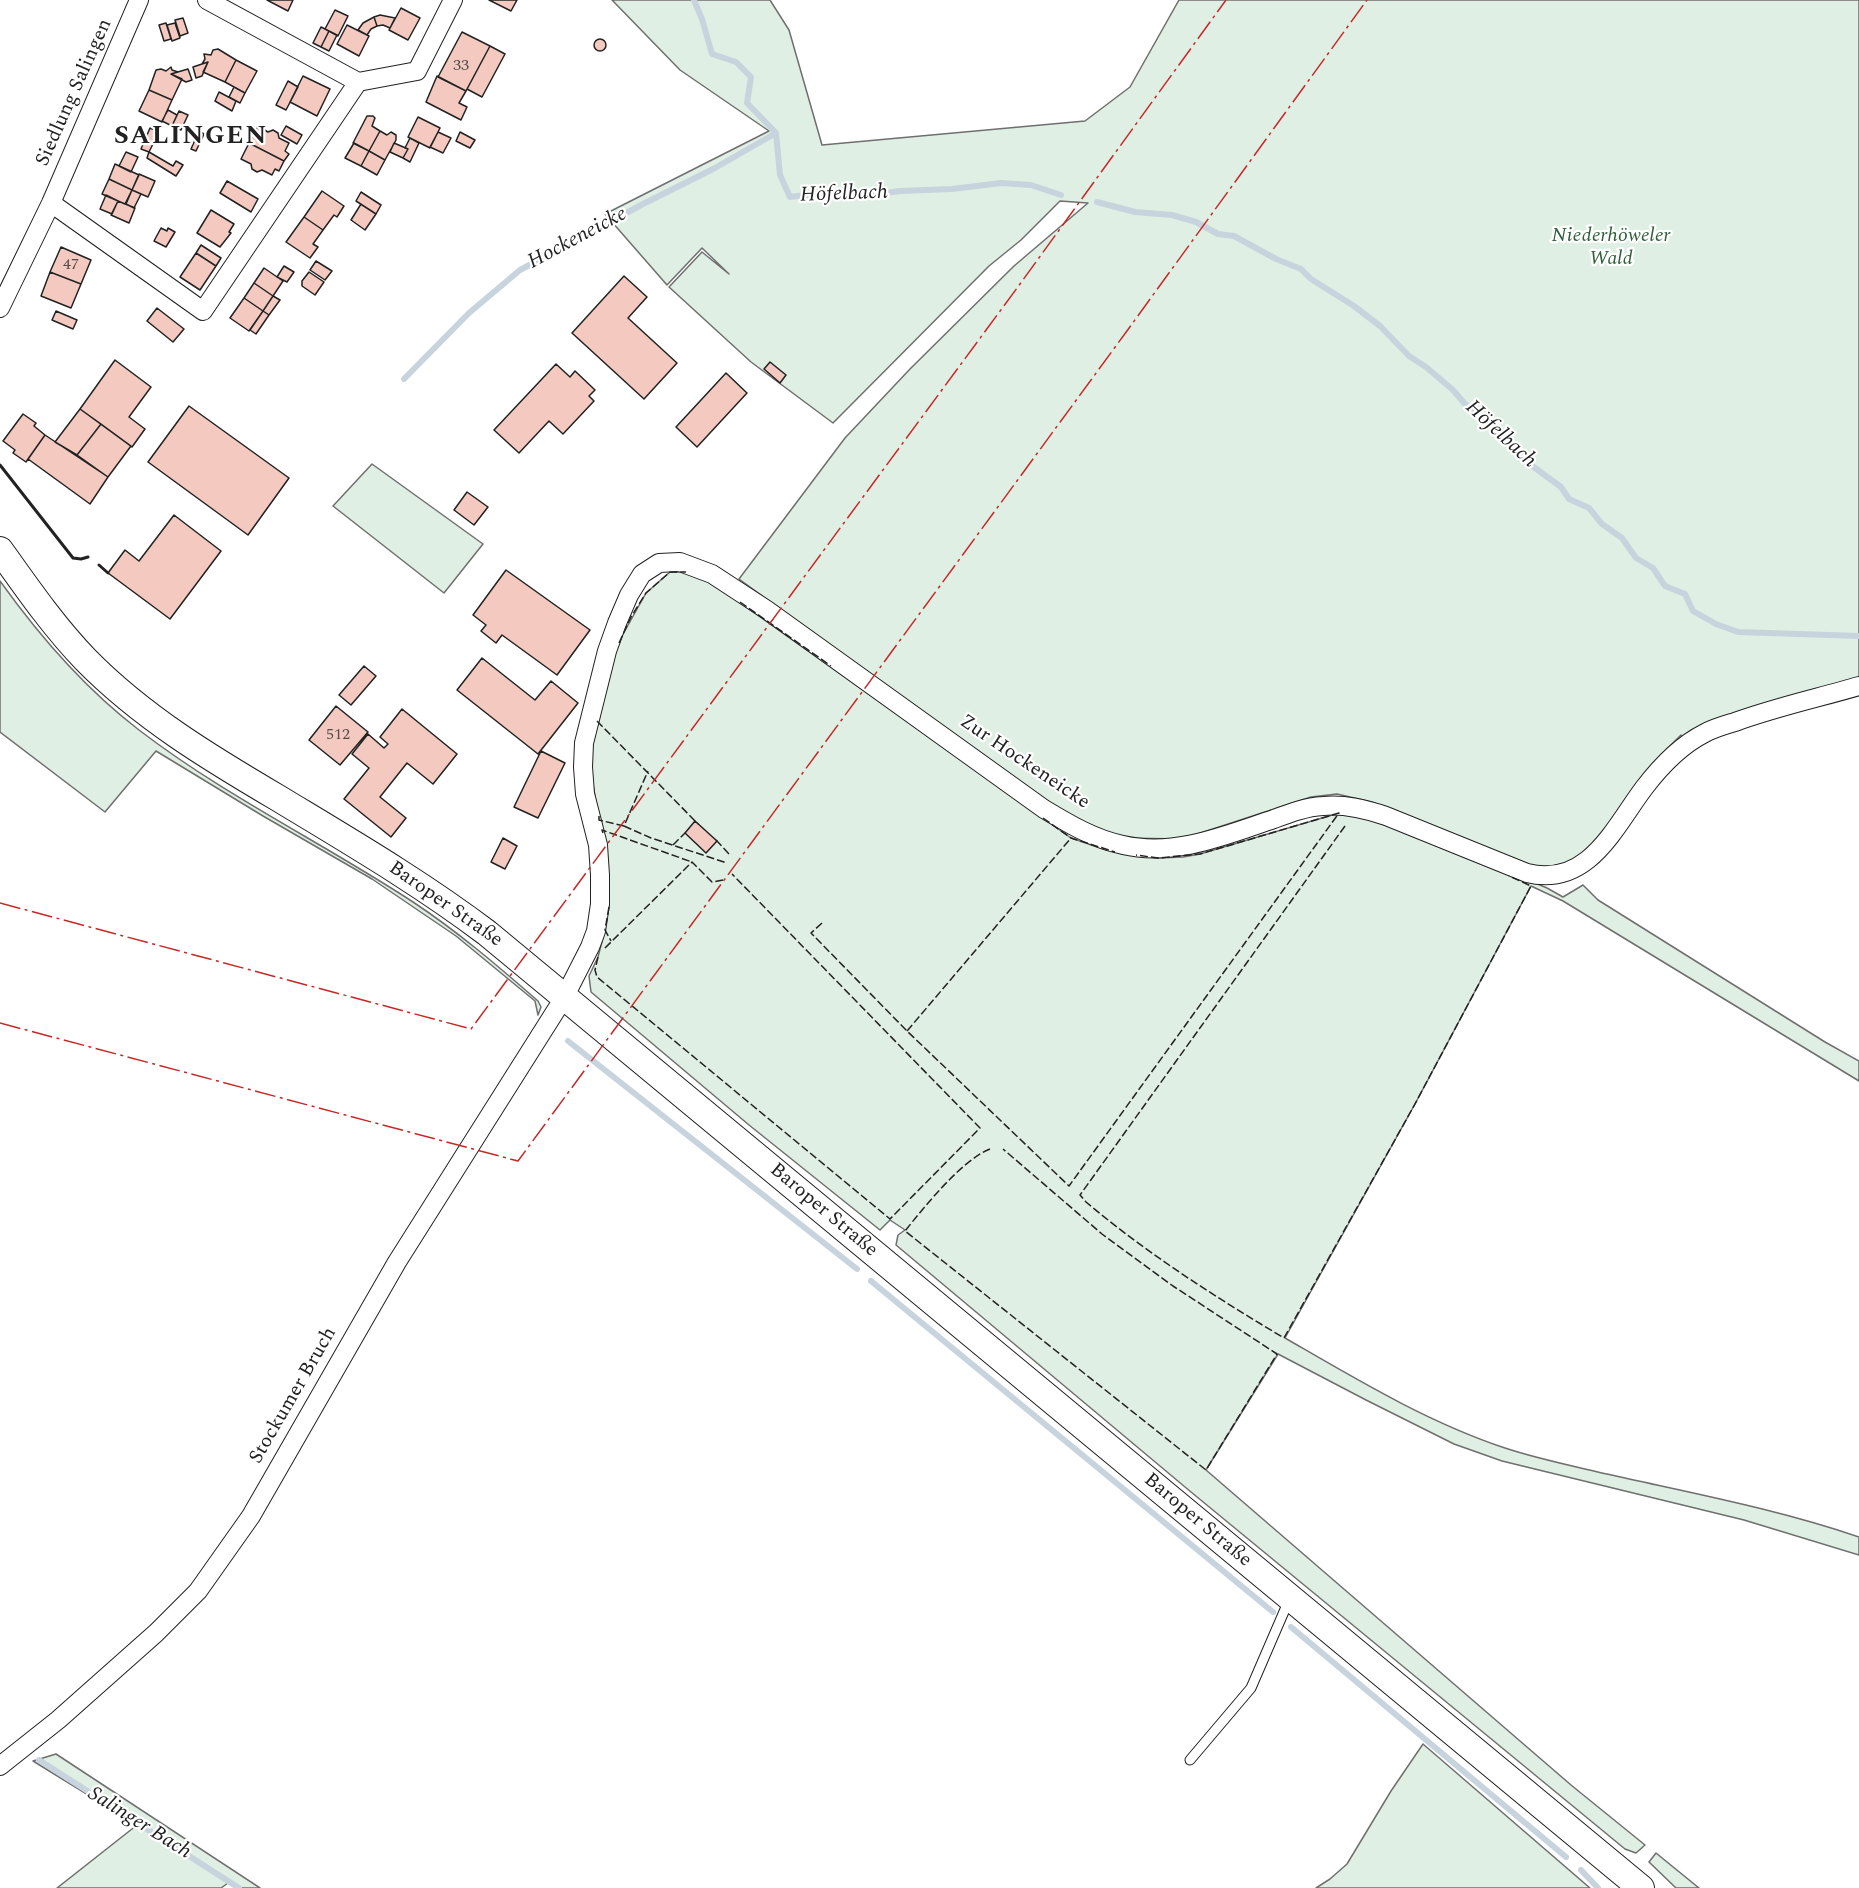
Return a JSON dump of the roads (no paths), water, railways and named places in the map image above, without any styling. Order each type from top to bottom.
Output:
[{"type":"main road","name":"Baroper Straße","points":[[0,550],[44,612],[66,638],[88,662],[139,706],[213,760],[402,873],[488,933],[1641,1888]]},
{"type":"street","name":"Siedlung Salingen","points":[[0,308],[51,203],[139,0]]},
{"type":"street","points":[[207,0],[358,82],[417,71],[453,0]]},
{"type":"street","points":[[51,203],[203,311],[358,82]]},
{"type":"street","name":"Zur Hockeneicke","points":[[565,996],[596,932],[600,904],[598,845],[585,795],[584,743],[616,624],[629,595],[642,574],[659,563],[680,562],[721,580],[777,616],[1044,809],[1085,832],[1124,846],[1164,849],[1190,845],[1305,808],[1344,806],[1365,809],[1386,816],[1527,873],[1542,877],[1555,875],[1577,867],[1601,848],[1645,787],[1671,758],[1706,733],[1760,713],[1859,686]]},
{"type":"street","name":"Stockumer Bruch","points":[[0,1766],[67,1712],[198,1591],[251,1516],[396,1262],[565,996]]},
{"type":"lane","points":[[1190,1760],[1251,1688],[1290,1598]]},
{"type":"waterway","name":"Höfelbach","points":[[694,0],[712,54],[736,62],[751,77],[747,103],[776,133],[780,175],[790,197],[838,191],[864,196],[1001,183],[1031,185],[1061,195]]},
{"type":"waterway","name":"Hockeneicke","points":[[404,379],[469,313],[520,270],[715,168],[776,133]]},
{"type":"waterway","name":"Höfelbach","points":[[1097,202],[1135,212],[1172,215],[1196,222],[1218,234],[1234,236],[1276,259],[1301,269],[1311,279],[1354,306],[1380,326],[1409,356],[1426,367],[1453,390],[1465,404],[1501,432],[1520,457],[1561,487],[1569,499],[1589,508],[1602,524],[1622,538],[1636,558],[1653,568],[1665,586],[1685,594],[1693,611],[1716,624],[1738,632],[1859,636]]},
{"type":"waterway","points":[[568,1041],[857,1269]]},
{"type":"waterway","points":[[871,1281],[1273,1612]]},
{"type":"waterway","points":[[1291,1627],[1566,1857]]},
{"type":"waterway","name":"Salinger Bach","points":[[39,1760],[239,1888]]},
{"type":"waterway","points":[[1581,1870],[1598,1888]]},
{"type":"district","name":"SALINGEN","points":[[191,138]]},
{"type":"park label","name":"Niederhöweler Wald","points":[[1611,248]]}]
